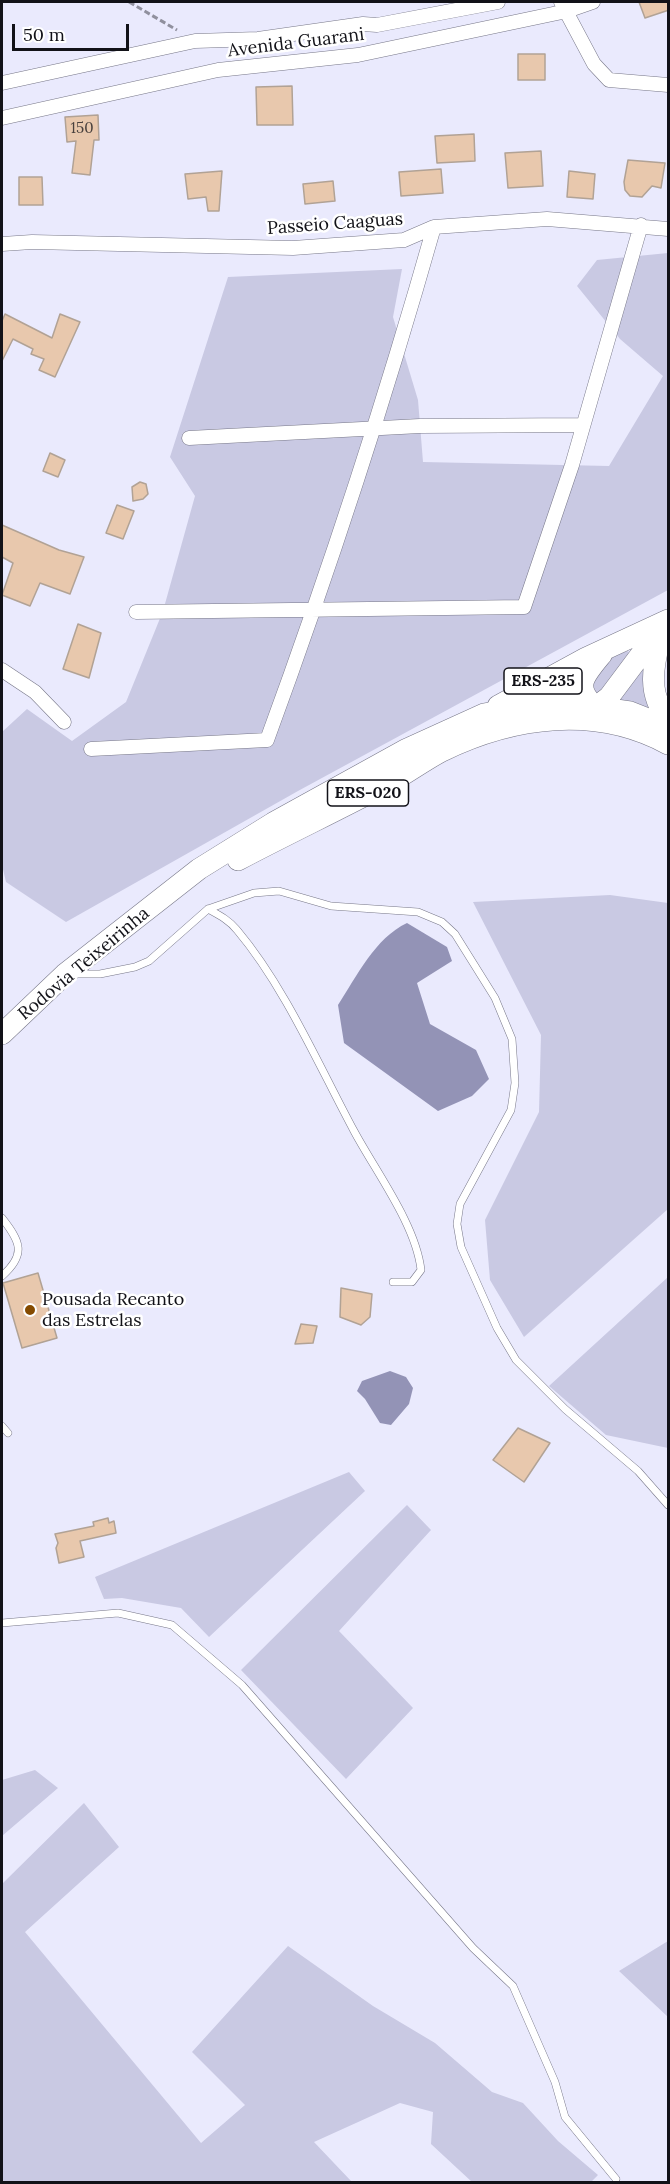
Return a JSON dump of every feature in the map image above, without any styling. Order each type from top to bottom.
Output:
[{"type":"main road","name":"ERS-235","points":[[484,714],[556,674],[604,651],[666,628]]},
{"type":"main road","name":"ERS-235","points":[[595,707],[609,697],[642,652],[666,628]]},
{"type":"main road","points":[[666,628],[652,674],[655,694],[669,718]]},
{"type":"main road","points":[[604,651],[585,676],[583,686],[586,700],[621,726]]},
{"type":"main road","name":"Rodovia Teixeirinha","points":[[2,1034],[65,974],[199,869],[273,823],[407,750],[484,714],[537,704],[574,704],[630,712],[669,727]]},
{"type":"main road","points":[[577,719],[595,707]]},
{"type":"main road","name":"Rodovia Teixeirinha","points":[[167,895],[477,735],[542,719],[577,719],[648,733],[669,744]]},
{"type":"street","name":"Avenida Guarani","points":[[2,83],[195,41],[258,39],[363,24],[377,25],[498,2]]},
{"type":"street","name":"Avenida Guarani","points":[[2,118],[218,70],[358,55],[564,6],[593,2]]},
{"type":"street","points":[[564,6],[594,64],[609,80],[669,85]]},
{"type":"street","name":"Passeio Caaguas","points":[[2,244],[293,248],[404,240],[434,227],[547,219],[669,229]]},
{"type":"street","points":[[136,612],[524,607],[572,465],[641,225]]},
{"type":"street","points":[[91,749],[267,740],[314,611],[401,343],[434,227]]},
{"type":"street","points":[[189,438],[373,428],[583,424]]},
{"type":"street","points":[[2,670],[35,692],[64,722]]},
{"type":"lane","points":[[65,974],[100,974],[135,968],[149,961],[208,909],[254,893],[279,891],[331,906],[418,912],[442,922],[455,934],[495,998],[512,1039],[515,1083],[511,1110],[460,1204],[457,1224],[461,1246],[497,1328],[516,1360],[564,1409],[638,1471],[669,1505]]},
{"type":"lane","points":[[208,909],[227,919],[239,932],[285,1000],[400,1211],[420,1256],[421,1270],[412,1282],[393,1282]]},
{"type":"lane","points":[[2,1218],[18,1244],[14,1265],[2,1276]]},
{"type":"lane","points":[[2,1426],[8,1433]]},
{"type":"lane","points":[[2,1623],[118,1613],[172,1625],[242,1685],[473,1948],[513,1986],[555,2082],[565,2116],[616,2179]]},
{"type":"path","points":[[129,2],[195,41]]},
{"type":"shaded area","points":[[668,253],[668,590],[298,791],[66,922],[6,882],[2,865],[2,732],[27,709],[72,741],[126,702],[163,611],[195,496],[170,457],[228,277],[402,269],[393,317],[418,400],[423,462],[609,466],[663,376],[620,339],[577,286],[597,260]]},
{"type":"shaded area","points":[[628,651],[630,655],[596,699],[591,677],[607,660]]},
{"type":"shaded area","points":[[642,663],[655,712],[616,702]]},
{"type":"shaded area","points":[[610,895],[668,903],[668,1209],[524,1337],[490,1280],[485,1220],[539,1112],[541,1035],[473,902]]},
{"type":"shaded area","points":[[407,923],[447,947],[452,961],[417,983],[430,1024],[476,1050],[489,1079],[472,1096],[438,1111],[344,1043],[338,1005],[376,948],[385,938]]},
{"type":"shaded area","points":[[668,1277],[668,1448],[606,1435],[549,1386]]},
{"type":"shaded area","points":[[390,1371],[406,1377],[413,1388],[409,1404],[391,1425],[380,1423],[365,1399],[357,1391],[362,1381]]},
{"type":"shaded area","points":[[349,1472],[365,1491],[209,1637],[181,1608],[122,1598],[104,1599],[95,1577]]},
{"type":"shaded area","points":[[407,1505],[431,1530],[339,1631],[413,1708],[346,1779],[241,1670]]},
{"type":"shaded area","points":[[35,1770],[58,1788],[2,1836],[2,1780]]},
{"type":"shaded area","points":[[84,1803],[119,1847],[25,1932],[201,2143],[245,2105],[192,2052],[288,1946],[373,2006],[435,2043],[492,2092],[523,2103],[558,2141],[598,2175],[591,2182],[472,2182],[431,2144],[433,2112],[400,2103],[314,2142],[352,2182],[2,2182],[2,1884]]},
{"type":"shaded area","points":[[668,1941],[668,2017],[619,1971]]},
{"type":"building","points":[[639,2],[669,2],[669,10],[645,18]]},
{"type":"building","points":[[518,54],[545,54],[545,80],[518,80]]},
{"type":"building","points":[[292,86],[293,125],[257,125],[256,87]]},
{"type":"building","points":[[98,115],[99,140],[94,140],[90,175],[72,173],[76,141],[67,142],[65,117]]},
{"type":"building","points":[[474,134],[475,161],[437,163],[435,136]]},
{"type":"building","points":[[541,151],[543,186],[508,188],[505,153]]},
{"type":"building","points":[[628,160],[665,163],[661,188],[652,186],[642,197],[630,196],[625,190],[624,182]]},
{"type":"building","points":[[441,169],[443,193],[401,196],[399,172]]},
{"type":"building","points":[[222,171],[219,211],[208,211],[206,197],[188,199],[185,174]]},
{"type":"building","points":[[569,171],[595,174],[593,199],[567,197]]},
{"type":"building","points":[[19,177],[42,177],[43,205],[19,205]]},
{"type":"building","points":[[333,181],[335,201],[305,204],[303,184]]},
{"type":"building","points":[[5,314],[52,338],[60,314],[80,322],[55,377],[39,370],[44,359],[31,354],[33,349],[13,339],[2,361],[2,321]]},
{"type":"building","points":[[50,453],[65,460],[58,477],[43,471]]},
{"type":"building","points":[[140,482],[146,484],[148,494],[143,499],[133,501],[132,487]]},
{"type":"building","points":[[117,505],[134,511],[123,539],[106,533]]},
{"type":"building","points":[[2,525],[59,550],[84,557],[70,594],[40,583],[30,606],[2,595],[13,563],[2,557]]},
{"type":"building","points":[[78,624],[101,633],[89,678],[63,669]]},
{"type":"building","name":"Pousada Recanto das Estrelas","points":[[38,1273],[57,1338],[22,1348],[3,1283]]},
{"type":"building","points":[[341,1288],[372,1294],[370,1317],[361,1325],[340,1317]]},
{"type":"building","points":[[301,1324],[317,1326],[313,1343],[295,1344]]},
{"type":"building","points":[[518,1428],[550,1443],[524,1482],[493,1460]]},
{"type":"building","points":[[108,1518],[109,1523],[114,1521],[116,1533],[80,1541],[84,1557],[59,1563],[55,1534],[94,1526],[93,1522]]},
{"type":"place","name":"Pousada Recanto das Estrelas","points":[[30,1310]]}]
